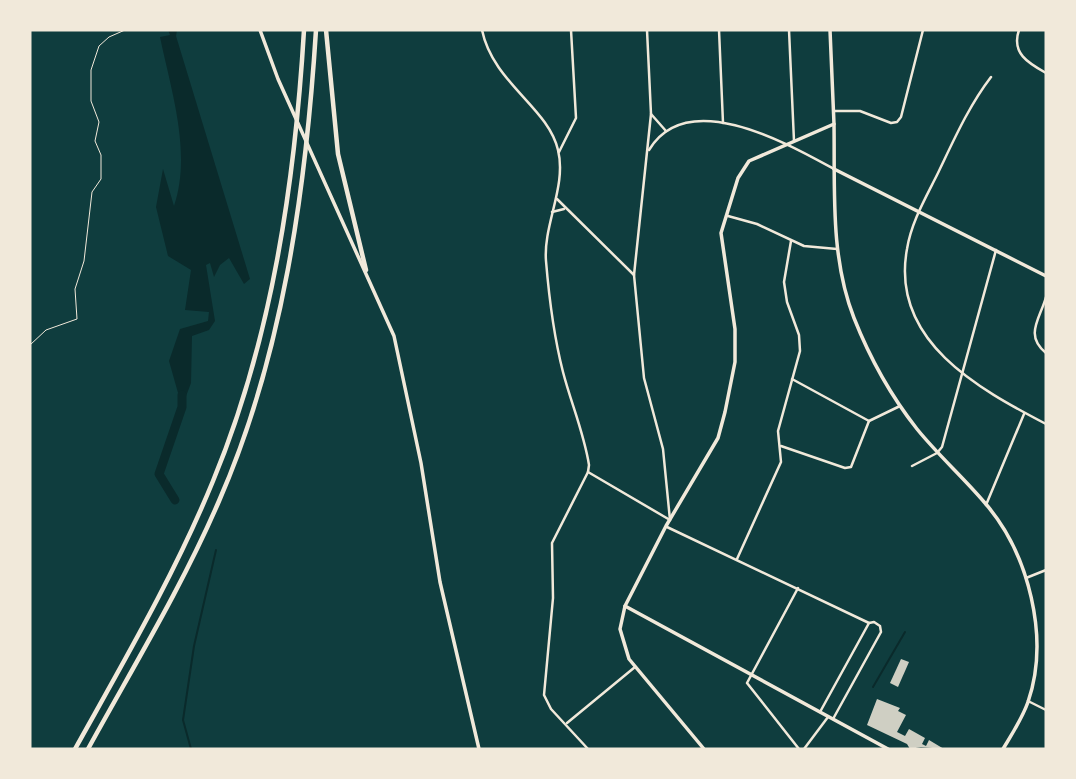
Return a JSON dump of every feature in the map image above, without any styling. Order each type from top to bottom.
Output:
[{"type":"highway","points":[[75,749],[185,544],[233,425],[265,312],[282,226],[293,152],[304,30]]},
{"type":"highway","points":[[88,749],[177,588],[219,502],[255,399],[274,327],[295,227],[308,130],[317,30]]},
{"type":"highway","points":[[326,30],[334,131],[349,208],[366,270]]},
{"type":"main road","points":[[260,30],[290,106],[366,270],[397,348],[440,583],[479,749]]},
{"type":"main road","points":[[830,30],[837,249],[843,286],[855,319],[900,406],[937,453],[986,505],[1011,544],[1026,578],[1036,647],[1028,701],[1003,749]]},
{"type":"main road","points":[[704,749],[635,667],[620,636],[625,606],[666,526],[718,438],[732,378],[736,328],[721,238],[725,216],[746,164],[834,124]]},
{"type":"main road","points":[[834,169],[1046,276]]},
{"type":"main road","points":[[625,606],[888,749]]},
{"type":"street","points":[[482,30],[493,63],[530,106],[559,152]]},
{"type":"street","points":[[571,30],[576,118],[559,152],[556,197],[545,246],[562,371],[586,450],[588,472],[555,533],[550,552],[553,598],[544,695],[551,709],[588,749]]},
{"type":"street","points":[[647,30],[651,114],[634,275],[644,378],[663,449],[670,520]]},
{"type":"street","points":[[719,30],[723,123]]},
{"type":"street","points":[[789,30],[794,141]]},
{"type":"street","points":[[834,111],[860,110],[891,123],[897,122],[901,117],[923,30]]},
{"type":"street","points":[[1018,30],[1016,42],[1019,53],[1028,63],[1046,73]]},
{"type":"street","points":[[991,78],[974,100],[919,211],[906,251],[910,296],[928,338],[962,375],[1046,424]]},
{"type":"street","points":[[651,114],[666,131]]},
{"type":"street","points":[[647,153],[666,131],[689,123],[723,123],[748,128],[834,169]]},
{"type":"street","points":[[556,197],[565,209],[634,275]]},
{"type":"street","points":[[552,212],[565,209]]},
{"type":"street","points":[[725,216],[757,224],[812,248],[837,249]]},
{"type":"street","points":[[737,559],[781,463],[778,431],[800,346],[784,282],[791,241]]},
{"type":"street","points":[[912,467],[937,453],[942,447],[996,250]]},
{"type":"street","points":[[1046,297],[1033,335],[1035,343],[1046,353]]},
{"type":"street","points":[[791,378],[869,421]]},
{"type":"street","points":[[780,446],[848,468],[855,462],[869,421],[900,406]]},
{"type":"street","points":[[986,505],[1025,413]]},
{"type":"street","points":[[588,472],[670,520]]},
{"type":"street","points":[[666,526],[869,623],[874,622],[881,629],[833,719]]},
{"type":"street","points":[[1026,578],[1046,570]]},
{"type":"street","points":[[798,588],[747,683],[799,749]]},
{"type":"street","points":[[820,712],[869,623]]},
{"type":"street","points":[[566,723],[635,667]]},
{"type":"street","points":[[1028,701],[1046,709]]},
{"type":"street","points":[[804,749],[828,717]]},
{"type":"path","points":[[30,345],[46,330],[77,319],[75,289],[84,261],[92,192],[101,179],[101,155],[95,141],[99,122],[91,101],[91,71],[99,46],[109,37],[125,30]]},
{"type":"path","points":[[30,45],[30,51]]},
{"type":"water","points":[[168,30],[177,30],[176,36],[250,279],[244,284],[229,258],[220,265],[214,277],[210,263],[206,265],[215,321],[209,330],[192,336],[191,383],[182,407],[169,361],[180,329],[208,321],[209,312],[185,310],[191,270],[168,256],[156,207],[163,169],[174,206],[181,165],[178,121],[160,37],[170,35]]},
{"type":"building","points":[[901,659],[909,662],[898,687],[890,683]]},
{"type":"building","points":[[877,699],[900,708],[898,711],[906,715],[897,732],[905,736],[909,729],[925,738],[922,744],[926,746],[929,740],[944,749],[910,749],[907,744],[867,725]]},
{"type":"waterway","points":[[175,500],[159,474],[182,407],[182,395]]},
{"type":"waterway","points":[[191,749],[183,720],[194,646],[216,550]]},
{"type":"waterway","points":[[873,687],[905,632]]}]
